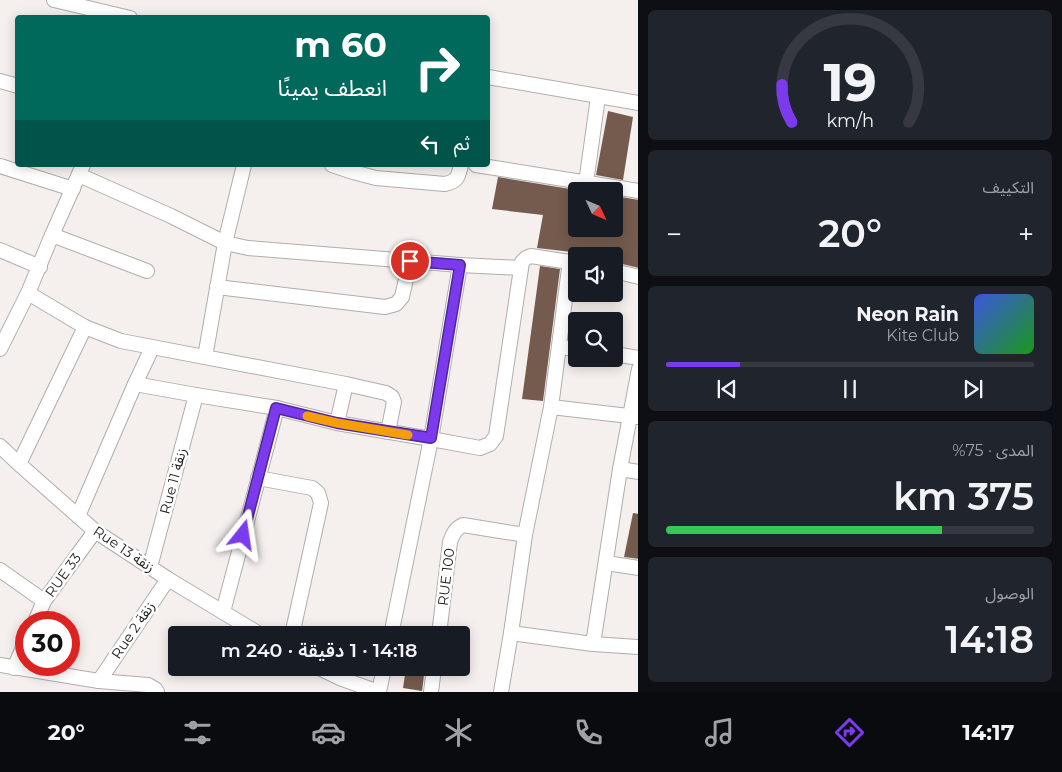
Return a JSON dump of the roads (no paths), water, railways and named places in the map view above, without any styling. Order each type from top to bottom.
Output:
[{"type":"street","points":[[54,0],[117,15]]},
{"type":"street","points":[[490,77],[638,103]]},
{"type":"street","points":[[0,81],[15,85]]},
{"type":"street","points":[[586,182],[598,97]]},
{"type":"street","points":[[0,166],[73,189]]},
{"type":"street","points":[[205,357],[224,243],[243,167]]},
{"type":"street","points":[[338,167],[376,178],[445,184],[453,182],[458,177],[460,167]]},
{"type":"street","points":[[488,167],[580,182]]},
{"type":"street","points":[[2,342],[40,267],[81,170],[224,243],[248,248],[460,265],[522,268]]},
{"type":"street","points":[[623,189],[638,191]]},
{"type":"street","points":[[52,235],[147,271]]},
{"type":"street","points":[[0,250],[40,267]]},
{"type":"street","points":[[135,384],[276,408],[337,423],[480,448],[494,440],[522,262],[530,256],[568,261]]},
{"type":"street","points":[[217,287],[386,307],[396,304],[402,297],[410,261]]},
{"type":"street","points":[[393,626],[431,438],[460,265]]},
{"type":"street","points":[[623,273],[638,277]]},
{"type":"street","points":[[501,692],[525,535],[551,407],[568,292]]},
{"type":"street","points":[[28,293],[84,328],[121,341],[386,393],[392,397],[394,402],[388,432]]},
{"type":"street","points":[[19,464],[84,328]]},
{"type":"street","points":[[559,346],[568,348]]},
{"type":"street","points":[[78,516],[152,348]]},
{"type":"street","points":[[623,356],[638,358]]},
{"type":"street","points":[[593,644],[620,469],[634,417],[638,369]]},
{"type":"street","points":[[337,423],[346,384]]},
{"type":"street","name":"Rue 11 زنقة","points":[[150,567],[196,395]]},
{"type":"street","points":[[551,407],[634,417]]},
{"type":"street","points":[[223,612],[276,408]]},
{"type":"street","name":"Rue 13 زنقة","points":[[0,446],[95,531],[168,579],[246,626]]},
{"type":"street","points":[[620,469],[638,472]]},
{"type":"street","points":[[258,478],[312,488],[318,493],[321,503],[294,626]]},
{"type":"street","name":"RUE 100","points":[[440,626],[452,534],[463,525],[525,535]]},
{"type":"street","name":"RUE 33","points":[[40,611],[44,601],[95,531]]},
{"type":"street","points":[[606,563],[638,568]]},
{"type":"street","points":[[0,570],[44,601]]},
{"type":"street","name":"Rue 2 زنقة","points":[[99,681],[168,579]]},
{"type":"street","points":[[511,633],[593,644],[638,647]]},
{"type":"street","points":[[0,665],[99,681],[148,686],[157,692]]},
{"type":"street","points":[[335,676],[379,692],[382,676]]},
{"type":"street","points":[[431,692],[433,676]]}]
